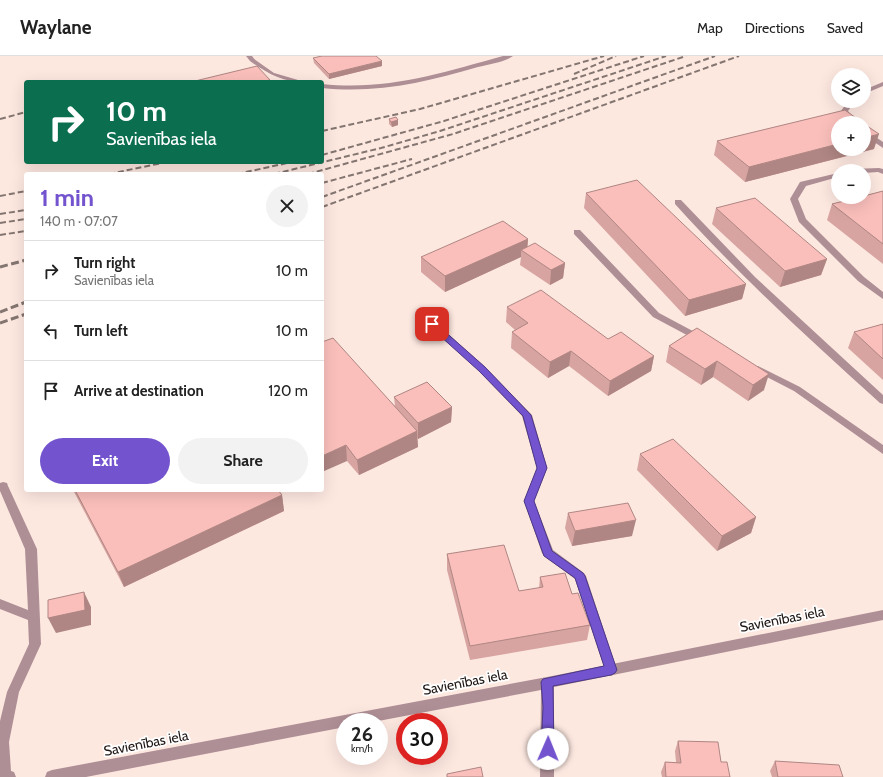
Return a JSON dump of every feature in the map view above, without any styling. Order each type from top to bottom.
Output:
[{"type":"street","points":[[324,86],[352,88],[385,86],[424,78],[510,56]]},
{"type":"street","points":[[250,58],[272,74],[294,80]]},
{"type":"street","points":[[871,90],[882,86]]},
{"type":"street","points":[[846,108],[844,111],[848,116]]},
{"type":"street","points":[[871,137],[883,146]]},
{"type":"street","points":[[871,170],[879,170],[883,172]]},
{"type":"street","points":[[831,177],[803,184],[794,199],[802,220],[861,279],[883,296]]},
{"type":"street","points":[[678,202],[702,230],[807,332],[883,401]]},
{"type":"street","points":[[577,232],[656,315],[712,345]]},
{"type":"street","points":[[432,324],[482,369],[527,415],[542,468],[529,501],[548,553],[580,576],[611,670]]},
{"type":"street","points":[[747,363],[797,389],[883,450]]},
{"type":"street","points":[[3,486],[31,549],[35,644],[13,692],[2,742],[4,775],[9,777]]},
{"type":"street","points":[[0,604],[33,617]]},
{"type":"street","name":"Savienības iela","points":[[52,777],[611,670],[883,615]]},
{"type":"street","points":[[547,682],[547,777]]},
{"type":"building","points":[[322,56],[376,56],[382,61],[329,74],[313,58]]},
{"type":"building","points":[[257,66],[270,80],[199,80]]},
{"type":"building","points":[[845,110],[853,116],[831,116],[831,146],[749,167],[717,141]]},
{"type":"building","points":[[396,117],[398,120],[391,122],[389,119]]},
{"type":"building","points":[[871,129],[879,134],[871,136]]},
{"type":"building","points":[[637,180],[746,284],[689,300],[586,193]]},
{"type":"building","points":[[883,191],[883,244],[832,204],[871,204],[871,194]]},
{"type":"building","points":[[755,198],[827,259],[785,271],[716,208]]},
{"type":"building","points":[[503,221],[528,239],[445,276],[421,257]]},
{"type":"building","points":[[535,243],[565,263],[551,270],[521,250]]},
{"type":"building","points":[[541,290],[608,339],[621,332],[654,356],[610,381],[571,351],[550,362],[512,332],[528,323],[507,307]]},
{"type":"building","points":[[883,324],[883,359],[854,332]]},
{"type":"building","points":[[697,328],[769,374],[753,385],[717,361],[705,369],[669,346]]},
{"type":"building","points":[[333,338],[417,431],[357,460],[346,445],[324,455],[324,341]]},
{"type":"building","points":[[427,382],[452,407],[418,423],[394,397]]},
{"type":"building","points":[[673,439],[756,517],[722,536],[640,454]]},
{"type":"building","points":[[76,492],[280,492],[282,495],[118,572]]},
{"type":"building","points":[[628,503],[636,520],[575,531],[568,513]]},
{"type":"building","points":[[504,545],[519,591],[543,587],[540,577],[565,573],[572,594],[578,593],[590,625],[470,646],[447,554]]},
{"type":"building","points":[[84,592],[85,610],[48,618],[48,600]]},
{"type":"building","points":[[678,741],[718,742],[721,762],[727,762],[730,777],[666,777],[665,762],[681,763]]},
{"type":"building","points":[[775,761],[839,765],[843,777],[778,777]]},
{"type":"building","points":[[481,767],[483,777],[447,777],[447,774]]},
{"type":"railway","points":[[324,131],[420,109],[604,56]]},
{"type":"railway","points":[[574,74],[616,56]]},
{"type":"railway","points":[[324,154],[444,121],[644,56]]},
{"type":"railway","points":[[324,162],[381,148],[440,131],[666,56]]},
{"type":"railway","points":[[315,172],[453,134],[686,56]]},
{"type":"railway","points":[[324,196],[715,56]]},
{"type":"railway","points":[[324,206],[739,56]]},
{"type":"railway","points":[[0,119],[24,113]]},
{"type":"railway","points":[[324,182],[412,159]]},
{"type":"railway","points":[[119,172],[157,164]]},
{"type":"railway","points":[[246,172],[283,164]]},
{"type":"railway","points":[[282,172],[315,164]]},
{"type":"railway","points":[[0,196],[24,191]]},
{"type":"railway","points":[[0,214],[24,210]]},
{"type":"railway","points":[[0,223],[24,219]]},
{"type":"railway","points":[[0,235],[24,231]]},
{"type":"railway","points":[[0,267],[24,261]]},
{"type":"railway","points":[[0,312],[24,303]]},
{"type":"railway","points":[[0,323],[24,315]]},
{"type":"route","points":[[432,324],[482,369],[527,415],[542,468],[529,501],[548,553],[580,576],[611,670],[547,682],[548,749]]}]
